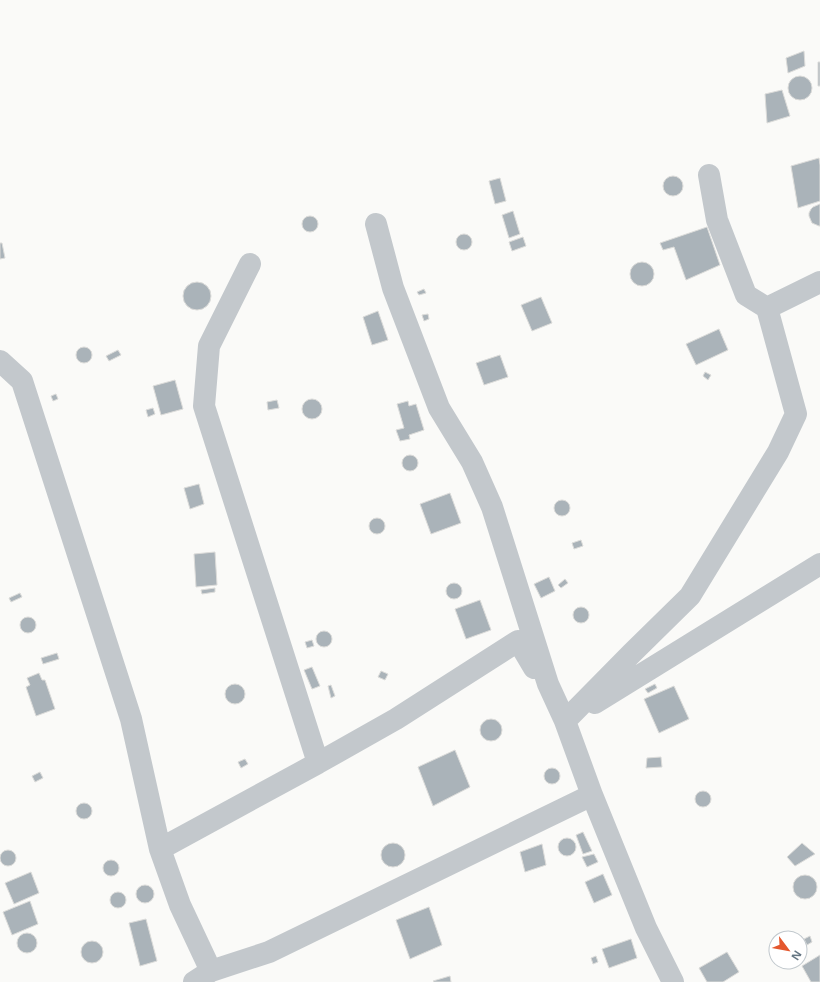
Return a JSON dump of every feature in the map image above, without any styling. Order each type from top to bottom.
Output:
[{"type":"street","points":[[565,721],[690,596],[778,452],[796,414],[767,308],[746,295],[718,220],[709,175]]},
{"type":"street","points":[[376,224],[393,288],[439,408],[472,462],[492,507],[548,684],[565,721],[592,795],[646,928],[673,982]]},
{"type":"street","points":[[250,264],[209,346],[204,406],[318,763]]},
{"type":"street","points":[[767,308],[820,282]]},
{"type":"street","points":[[0,361],[22,381],[130,719],[160,849],[203,976],[269,952],[592,795]]},
{"type":"street","points":[[565,721],[820,564]]},
{"type":"street","points":[[160,849],[396,719],[518,641],[565,721]]},
{"type":"building","points":[[804,51],[805,66],[788,73],[786,58]]},
{"type":"building","points":[[818,62],[820,62],[820,86],[818,86]]},
{"type":"building","points":[[800,76],[808,80],[812,88],[808,96],[800,100],[792,96],[788,88],[792,80]]},
{"type":"building","points":[[782,90],[790,116],[767,123],[765,94]]},
{"type":"building","points":[[819,158],[820,201],[798,208],[791,166]]},
{"type":"building","points":[[669,176],[677,176],[683,182],[683,190],[677,196],[669,196],[663,190],[663,182]]},
{"type":"building","points":[[500,178],[506,201],[495,204],[489,181]]},
{"type":"building","points":[[820,204],[819,226],[812,223],[809,213],[813,207]]},
{"type":"building","points":[[513,211],[520,234],[509,238],[502,215]]},
{"type":"building","points":[[307,216],[313,216],[318,221],[316,230],[313,232],[307,232],[302,227],[302,221]]},
{"type":"building","points":[[707,227],[720,265],[686,280],[674,247],[663,250],[660,243]]},
{"type":"building","points":[[461,234],[467,234],[472,239],[470,248],[467,250],[461,250],[456,245],[456,239]]},
{"type":"building","points":[[523,237],[526,246],[512,251],[509,242]]},
{"type":"building","points":[[0,243],[2,243],[5,258],[0,259]]},
{"type":"building","points":[[642,262],[651,265],[654,274],[651,283],[642,286],[633,283],[630,274],[633,265]]},
{"type":"building","points":[[197,282],[207,286],[211,296],[207,306],[197,310],[187,306],[183,296],[187,286]]},
{"type":"building","points":[[424,289],[426,293],[419,295],[417,292]]},
{"type":"building","points":[[541,297],[552,323],[532,331],[521,305]]},
{"type":"building","points":[[378,311],[388,340],[372,345],[363,317]]},
{"type":"building","points":[[428,314],[429,319],[424,321],[422,315]]},
{"type":"building","points":[[719,329],[728,350],[696,365],[686,344]]},
{"type":"building","points":[[81,347],[87,347],[92,352],[90,361],[87,363],[81,363],[76,358],[76,352]]},
{"type":"building","points":[[118,350],[121,355],[109,361],[106,356]]},
{"type":"building","points":[[500,355],[508,377],[484,385],[476,363]]},
{"type":"building","points":[[705,372],[711,375],[708,380],[703,376]]},
{"type":"building","points":[[175,380],[183,409],[161,415],[153,386]]},
{"type":"building","points":[[56,394],[58,399],[53,401],[51,396]]},
{"type":"building","points":[[312,399],[319,402],[322,409],[319,416],[312,419],[305,416],[302,409],[305,402]]},
{"type":"building","points":[[277,400],[279,408],[268,410],[267,402]]},
{"type":"building","points":[[408,401],[409,406],[416,404],[424,430],[409,435],[410,439],[400,441],[396,430],[404,428],[397,404]]},
{"type":"building","points":[[153,408],[155,414],[148,417],[146,410]]},
{"type":"building","points":[[407,455],[413,455],[418,460],[416,469],[413,471],[407,471],[402,466],[402,460]]},
{"type":"building","points":[[199,484],[204,504],[190,509],[184,488]]},
{"type":"building","points":[[450,493],[461,523],[431,534],[420,504]]},
{"type":"building","points":[[559,500],[565,500],[570,505],[568,514],[565,516],[559,516],[554,511],[554,505]]},
{"type":"building","points":[[377,518],[384,523],[385,526],[380,533],[377,534],[370,529],[369,526],[374,519]]},
{"type":"building","points":[[581,540],[583,546],[574,549],[572,543]]},
{"type":"building","points":[[215,552],[217,585],[196,587],[194,554]]},
{"type":"building","points":[[549,577],[555,591],[541,598],[534,584]]},
{"type":"building","points":[[565,579],[568,583],[561,588],[558,585]]},
{"type":"building","points":[[451,583],[457,583],[462,588],[460,597],[457,599],[451,599],[446,594],[446,588]]},
{"type":"building","points":[[215,588],[215,592],[202,594],[201,590]]},
{"type":"building","points":[[20,593],[22,597],[11,602],[9,598]]},
{"type":"building","points":[[480,600],[491,630],[466,639],[455,609]]},
{"type":"building","points":[[578,607],[584,607],[589,612],[587,621],[584,623],[578,623],[573,618],[573,612]]},
{"type":"building","points":[[25,617],[31,617],[36,622],[34,631],[31,633],[25,633],[20,628],[20,622]]},
{"type":"building","points":[[321,631],[327,631],[332,636],[330,645],[327,647],[321,647],[316,642],[316,636]]},
{"type":"building","points":[[312,640],[314,646],[307,648],[305,642]]},
{"type":"building","points":[[57,653],[59,659],[43,664],[41,658]]},
{"type":"building","points":[[312,667],[320,686],[312,689],[304,670]]},
{"type":"building","points":[[381,671],[388,674],[385,680],[378,677]]},
{"type":"building","points":[[39,673],[42,680],[45,680],[55,709],[36,716],[26,687],[30,685],[27,678]]},
{"type":"building","points":[[231,684],[239,684],[245,690],[245,698],[239,704],[231,704],[225,698],[225,690]]},
{"type":"building","points":[[655,684],[657,688],[648,693],[645,689]]},
{"type":"building","points":[[331,685],[335,696],[331,698],[328,686]]},
{"type":"building","points":[[674,686],[689,719],[659,733],[644,699]]},
{"type":"building","points":[[491,719],[499,722],[502,730],[499,738],[491,741],[483,738],[480,730],[483,722]]},
{"type":"building","points":[[455,750],[470,787],[433,806],[418,767]]},
{"type":"building","points":[[661,757],[662,767],[646,768],[647,758]]},
{"type":"building","points":[[245,759],[248,764],[241,768],[238,762]]},
{"type":"building","points":[[549,768],[555,768],[560,773],[558,782],[555,784],[549,784],[544,779],[544,773]]},
{"type":"building","points":[[40,772],[43,778],[35,782],[32,776]]},
{"type":"building","points":[[700,791],[706,791],[711,796],[709,805],[706,807],[700,807],[695,802],[695,796]]},
{"type":"building","points":[[81,803],[87,803],[92,808],[90,817],[87,819],[81,819],[76,814],[76,808]]},
{"type":"building","points":[[583,832],[592,851],[583,854],[576,835]]},
{"type":"building","points":[[563,838],[571,838],[576,843],[574,854],[571,856],[563,856],[558,851],[558,843]]},
{"type":"building","points":[[393,843],[402,846],[405,855],[402,864],[393,867],[384,864],[381,855],[384,846]]},
{"type":"building","points":[[802,843],[815,854],[795,866],[787,857]]},
{"type":"building","points":[[542,844],[546,865],[525,872],[520,852]]},
{"type":"building","points":[[5,850],[11,850],[16,855],[14,864],[11,866],[5,866],[0,861],[0,855]]},
{"type":"building","points":[[594,854],[598,862],[587,867],[582,857]]},
{"type":"building","points":[[108,860],[114,860],[119,865],[117,874],[114,876],[108,876],[103,871],[103,865]]},
{"type":"building","points":[[31,872],[39,893],[14,904],[5,883]]},
{"type":"building","points":[[603,874],[612,895],[594,903],[585,882]]},
{"type":"building","points":[[805,875],[814,878],[817,887],[814,896],[805,899],[796,896],[793,887],[796,878]]},
{"type":"building","points":[[145,885],[151,888],[154,894],[151,900],[145,903],[139,900],[136,894],[139,888]]},
{"type":"building","points":[[115,892],[121,892],[126,897],[124,906],[121,908],[115,908],[110,903],[110,897]]},
{"type":"building","points":[[30,901],[38,924],[12,935],[3,912]]},
{"type":"building","points":[[429,907],[442,945],[410,959],[396,920]]},
{"type":"building","points":[[146,919],[157,961],[140,966],[129,923]]},
{"type":"building","points":[[27,933],[34,936],[37,943],[34,950],[27,953],[20,950],[17,943],[20,936]]},
{"type":"building","points":[[810,936],[812,942],[808,944],[808,937]]},
{"type":"building","points":[[631,939],[637,958],[609,968],[602,949]]},
{"type":"building","points":[[92,941],[100,944],[103,952],[100,960],[92,963],[84,960],[81,952],[84,944]]},
{"type":"building","points":[[727,952],[739,972],[723,982],[707,982],[699,968]]},
{"type":"building","points":[[820,955],[820,982],[811,982],[804,970],[808,970],[808,962]]},
{"type":"building","points":[[596,956],[598,962],[593,964],[591,958]]},
{"type":"building","points":[[450,976],[451,982],[433,981]]}]
